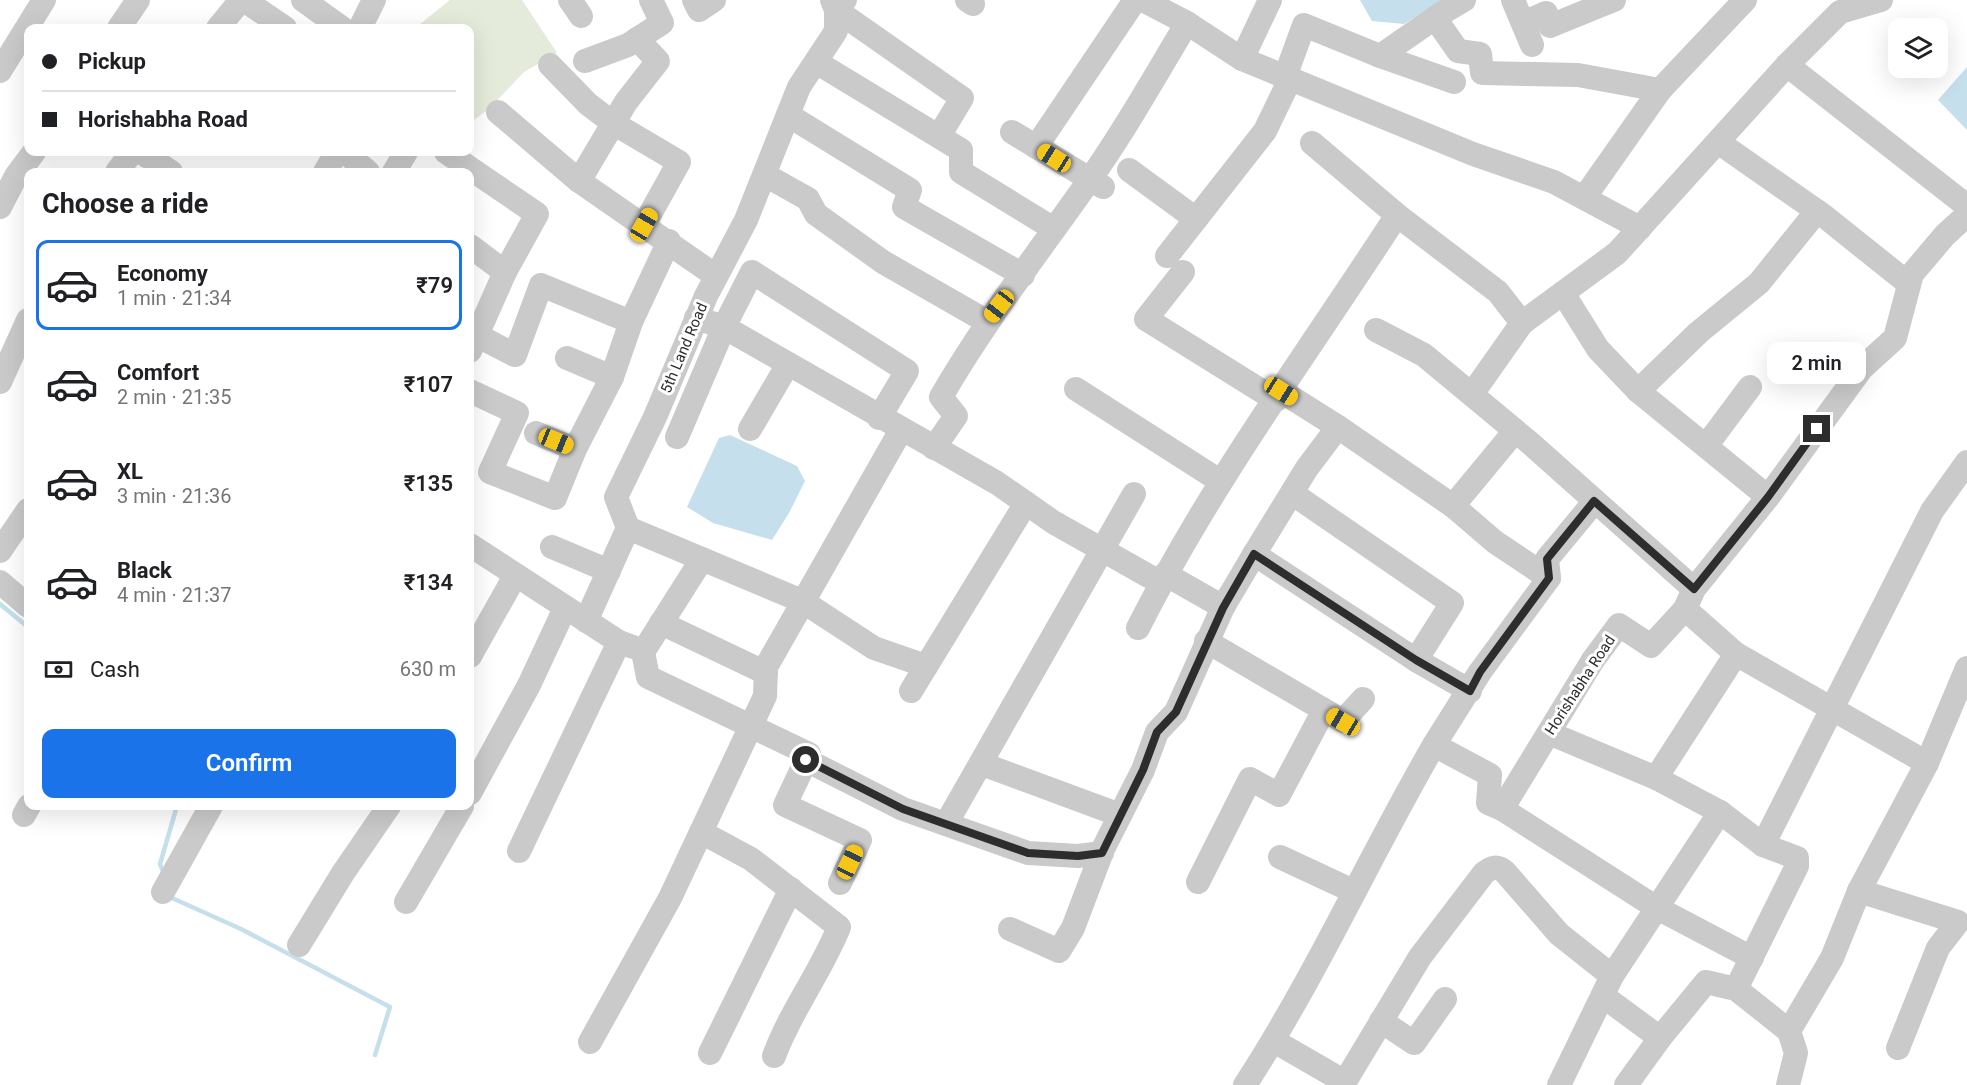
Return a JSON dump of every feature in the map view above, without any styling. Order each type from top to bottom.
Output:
[{"type":"street","points":[[29,24],[44,0]]},
{"type":"street","points":[[122,24],[138,0]]},
{"type":"street","points":[[222,24],[243,0],[279,24]]},
{"type":"street","points":[[303,0],[336,24]]},
{"type":"street","points":[[362,24],[374,0]]},
{"type":"street","points":[[585,61],[637,39],[662,23],[651,0]]},
{"type":"street","points":[[694,0],[699,10],[714,0]]},
{"type":"street","points":[[1036,147],[1135,0]]},
{"type":"street","points":[[1143,0],[1187,23],[1242,58],[1473,154],[1554,182],[1640,228]]},
{"type":"street","points":[[1242,58],[1270,0]]},
{"type":"street","points":[[1380,56],[1464,0]]},
{"type":"street","points":[[1513,0],[1528,34],[1546,14],[1550,26],[1614,0]]},
{"type":"street","points":[[1584,198],[1660,90],[1745,0]]},
{"type":"street","points":[[1472,394],[1522,323],[1617,253],[1787,65],[1840,12],[1881,0]]},
{"type":"street","points":[[838,3],[962,98],[939,136]]},
{"type":"street","name":"5th Land Road","points":[[628,528],[616,497],[655,417],[696,318],[746,220],[798,87],[836,31],[838,3]]},
{"type":"street","points":[[1435,18],[1458,51],[1480,54],[1482,73],[1578,75],[1660,90]]},
{"type":"street","points":[[934,448],[956,416],[941,397],[986,321],[1023,274],[1053,230],[1097,184],[1187,23]]},
{"type":"street","points":[[1454,82],[1380,56],[1304,25],[1288,78],[1265,131],[1196,219],[1146,319],[1338,427],[1453,506],[1495,542],[1549,578]]},
{"type":"street","points":[[0,71],[24,32]]},
{"type":"street","points":[[579,181],[613,123],[658,61],[637,39]]},
{"type":"street","points":[[816,62],[961,150],[961,172],[1053,230]]},
{"type":"street","points":[[550,65],[588,104],[613,123],[679,162],[644,225]]},
{"type":"street","points":[[1787,65],[1967,206]]},
{"type":"street","points":[[498,112],[579,181],[669,241],[716,276]]},
{"type":"street","points":[[788,115],[910,190],[904,207],[1023,274]]},
{"type":"street","points":[[1012,132],[1097,184]]},
{"type":"street","points":[[1718,142],[1817,211],[1909,284]]},
{"type":"street","points":[[1312,143],[1397,214],[1498,292],[1522,323]]},
{"type":"street","points":[[147,156],[165,168]]},
{"type":"street","points":[[350,156],[363,168]]},
{"type":"street","points":[[452,156],[469,168]]},
{"type":"street","points":[[1129,170],[1196,219]]},
{"type":"street","points":[[474,171],[537,214],[505,272],[474,343],[515,355],[541,285],[631,322]]},
{"type":"street","points":[[765,175],[808,199],[816,214],[883,262],[986,321]]},
{"type":"street","points":[[0,207],[22,180]]},
{"type":"street","points":[[1638,391],[1699,332],[1759,283],[1817,211]]},
{"type":"street","points":[[1138,628],[1163,579],[1221,482],[1397,214]]},
{"type":"street","name":"Horishabha Road","points":[[1502,809],[1593,660],[1618,625],[1651,646],[1768,497],[1862,368],[1895,338],[1912,274],[1967,215]]},
{"type":"street","points":[[474,393],[517,413],[490,472],[555,498],[575,449],[612,377],[631,322],[669,241]]},
{"type":"street","points":[[474,249],[505,272]]},
{"type":"street","points":[[677,437],[724,327],[752,272],[907,371],[879,418]]},
{"type":"street","points":[[1563,293],[1598,349],[1638,391],[1768,497]]},
{"type":"street","points":[[696,318],[724,327],[879,418],[997,483],[1026,504],[1100,549],[1223,608]]},
{"type":"street","points":[[0,382],[24,329]]},
{"type":"street","points":[[1376,330],[1424,355],[1594,501],[1689,599],[1736,654],[1927,763]]},
{"type":"street","points":[[567,358],[612,377]]},
{"type":"street","points":[[750,429],[788,364]]},
{"type":"street","points":[[1706,446],[1749,387]]},
{"type":"street","points":[[1076,389],[1221,482]]},
{"type":"street","points":[[1010,928],[1059,951],[1073,928],[1102,853],[1143,770],[1157,732],[1176,712],[1206,641],[1223,608],[1308,468],[1338,427]]},
{"type":"street","points":[[590,1042],[670,898],[751,726],[765,696],[766,667],[901,430]]},
{"type":"street","points":[[1453,506],[1515,431]]},
{"type":"street","points":[[536,433],[575,449]]},
{"type":"street","points":[[1763,845],[1932,511],[1967,462]]},
{"type":"street","points":[[946,824],[982,764],[1100,549],[1134,494]]},
{"type":"street","points":[[1293,494],[1452,603],[1416,660]]},
{"type":"street","points":[[1245,1085],[1274,1041],[1434,744],[1470,691],[1480,672],[1549,578],[1547,559],[1594,501]]},
{"type":"street","points":[[911,691],[1026,504]]},
{"type":"street","points":[[0,551],[24,516]]},
{"type":"street","points":[[586,621],[628,528],[802,601],[874,648],[926,666]]},
{"type":"street","points":[[552,547],[609,571]]},
{"type":"street","points":[[474,549],[619,642],[643,652]]},
{"type":"street","points":[[1254,554],[1416,660],[1470,691]]},
{"type":"street","points":[[702,559],[643,652],[648,677],[809,753],[785,805],[860,840],[840,883]]},
{"type":"street","points":[[474,649],[515,576]]},
{"type":"street","points":[[0,582],[24,603]]},
{"type":"street","points":[[474,786],[529,685],[565,608]]},
{"type":"street","points":[[661,623],[766,673]]},
{"type":"street","points":[[1206,641],[1343,722],[1363,699]]},
{"type":"street","points":[[519,851],[619,642]]},
{"type":"street","points":[[1656,778],[1736,654]]},
{"type":"street","points":[[1789,1031],[1832,958],[1859,891],[1927,763],[1967,668]]},
{"type":"street","points":[[1198,882],[1250,779],[1279,795],[1324,710]]},
{"type":"street","points":[[1549,733],[1656,778],[1720,812],[1763,845],[1797,858],[1797,866],[1736,989]]},
{"type":"street","points":[[1434,744],[1490,775],[1488,803],[1502,809],[1657,908],[1752,958]]},
{"type":"street","points":[[806,760],[903,809],[1028,853],[1078,856],[1102,853]]},
{"type":"street","points":[[982,764],[1120,816]]},
{"type":"street","points":[[163,892],[209,810]]},
{"type":"street","points":[[299,945],[342,873],[386,810]]},
{"type":"street","points":[[406,902],[460,810]]},
{"type":"street","points":[[1559,1085],[1608,986],[1720,812]]},
{"type":"street","points":[[701,832],[751,859],[839,927],[827,959],[784,1029],[774,1056]]},
{"type":"street","points":[[1280,857],[1353,891]]},
{"type":"street","points":[[1274,1041],[1344,1084],[1420,957],[1484,873],[1492,867],[1505,872],[1559,934],[1660,1038]]},
{"type":"street","points":[[710,1053],[790,890]]},
{"type":"street","points":[[1859,891],[1964,917],[1938,948],[1898,1048]]},
{"type":"street","points":[[1626,1085],[1660,1038],[1706,982],[1736,989],[1789,1031],[1796,1053],[1788,1085]]},
{"type":"street","points":[[1381,1021],[1414,1043],[1445,999]]},
{"type":"green space","points":[[450,0],[522,0],[557,53],[524,72],[490,108],[474,120],[474,24],[420,24]]},
{"type":"water","points":[[1360,0],[1443,0],[1404,24],[1372,21]]},
{"type":"water","points":[[1967,67],[1967,130],[1938,100]]},
{"type":"water","points":[[730,435],[797,466],[805,481],[772,540],[713,523],[687,507],[719,438]]},
{"type":"waterway","points":[[0,604],[24,624]]},
{"type":"waterway","points":[[164,874],[160,864],[176,810]]},
{"type":"waterway","points":[[171,893],[172,898],[241,929],[390,1007],[375,1055]]},
{"type":"route","points":[[806,760],[903,809],[1028,853],[1078,856],[1102,853],[1143,770],[1157,732],[1176,712],[1206,641],[1254,554],[1416,660],[1470,691],[1480,672],[1549,578],[1547,559],[1594,501],[1694,589],[1768,497],[1817,429]]}]
